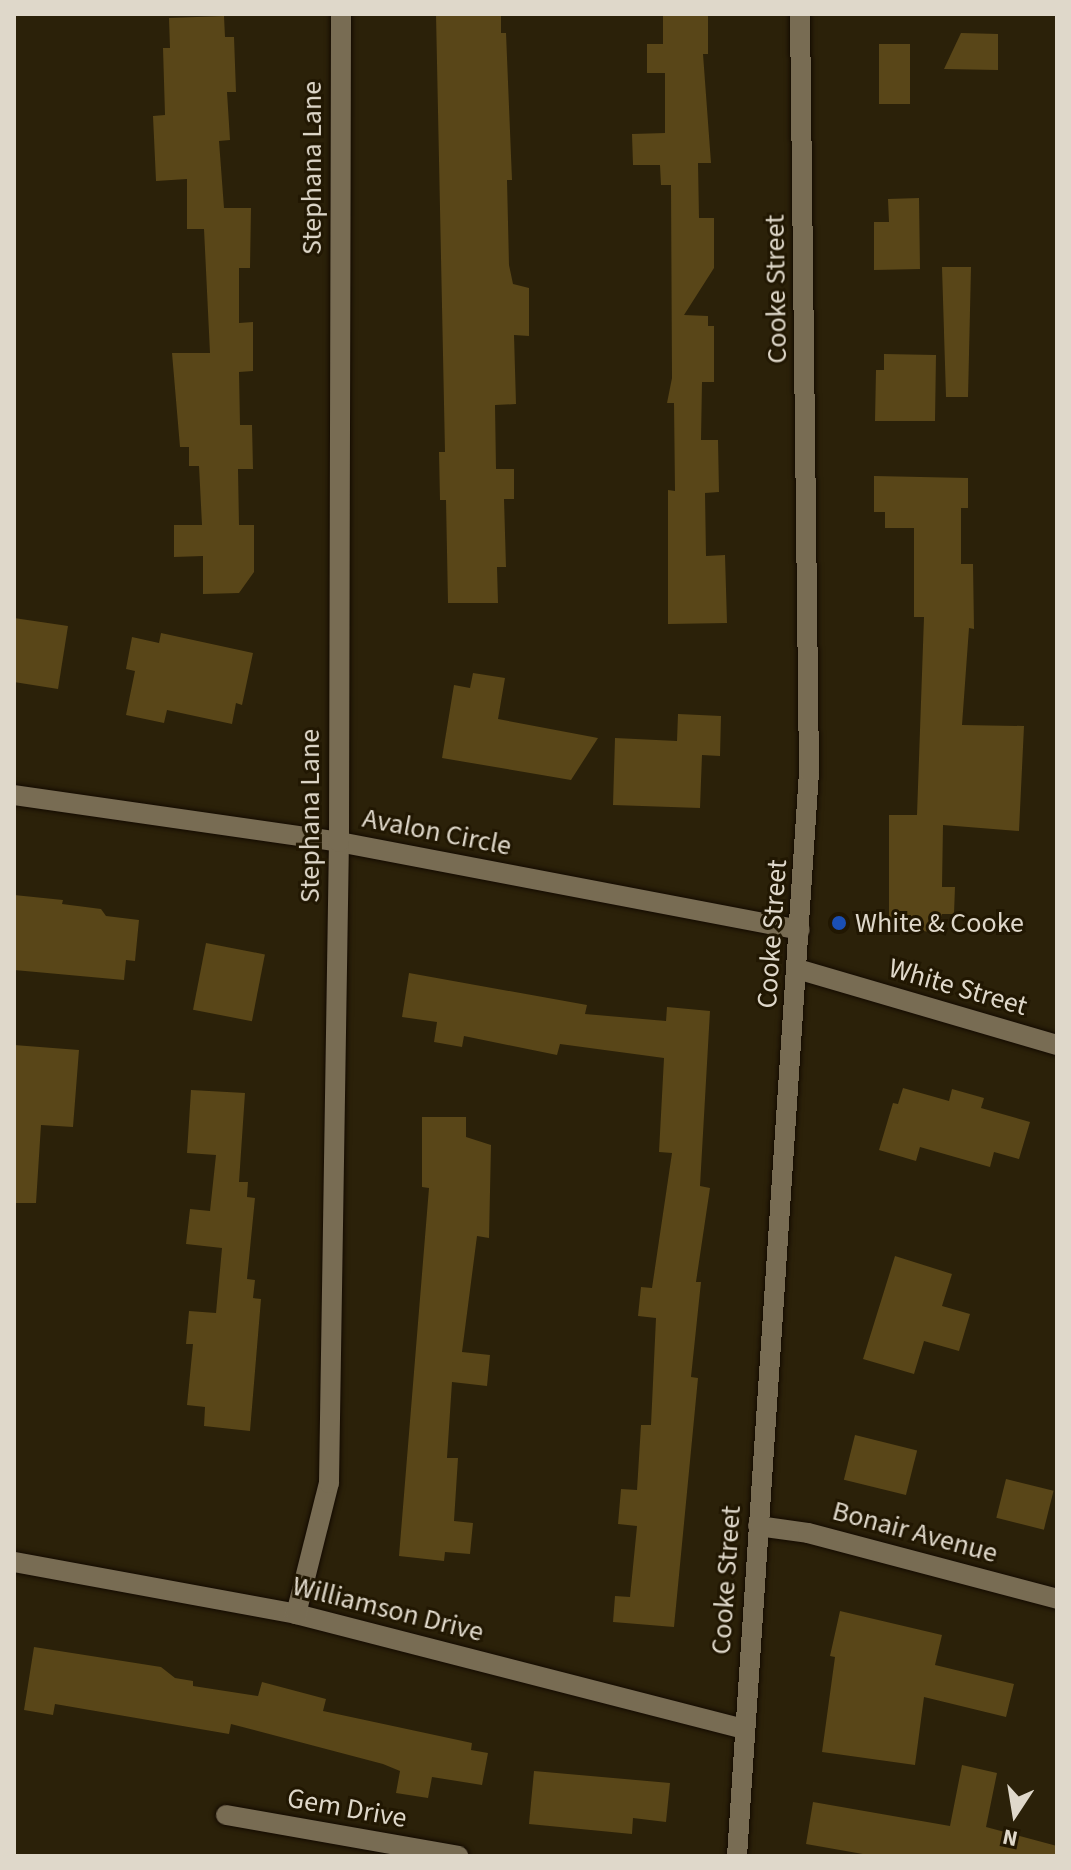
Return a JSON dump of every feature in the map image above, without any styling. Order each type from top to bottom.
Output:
[{"type":"street","name":"Stephana Lane","points":[[296,1614],[329,1483],[339,842],[341,14]]},
{"type":"street","name":"Cooke Street","points":[[737,1856],[800,930],[810,691],[800,14]]},
{"type":"street","name":"Avalon Circle","points":[[14,795],[339,842],[800,930]]},
{"type":"street","name":"White Street","points":[[797,969],[1057,1045]]},
{"type":"street","name":"Bonair Avenue","points":[[758,1526],[808,1533],[1057,1599]]},
{"type":"street","name":"Williamson Drive","points":[[14,1562],[296,1614],[745,1729]]},
{"type":"street","name":"Gem Drive","points":[[226,1815],[458,1856]]},
{"type":"building","points":[[436,14],[501,14],[501,33],[506,33],[512,180],[507,180],[509,265],[513,284],[529,288],[529,336],[514,335],[516,404],[495,405],[496,469],[514,469],[514,499],[504,499],[506,567],[497,567],[498,603],[448,603],[446,500],[440,500],[439,452],[445,452]]},
{"type":"building","points":[[663,14],[708,14],[708,54],[703,54],[711,163],[698,163],[699,218],[714,218],[714,268],[684,315],[708,316],[708,326],[714,326],[714,382],[702,382],[701,440],[718,440],[719,492],[705,493],[706,556],[725,555],[727,623],[668,624],[668,490],[675,491],[674,403],[667,403],[672,378],[671,185],[661,185],[660,165],[633,165],[632,134],[665,133],[665,73],[647,73],[647,44],[663,44]]},
{"type":"building","points":[[224,16],[225,37],[234,37],[236,92],[227,92],[230,140],[219,141],[224,208],[251,208],[250,268],[239,268],[239,323],[253,322],[253,371],[239,372],[240,425],[252,425],[253,469],[238,469],[239,525],[254,525],[254,572],[239,593],[203,594],[203,556],[174,557],[174,525],[202,525],[199,466],[189,466],[189,447],[180,447],[172,353],[210,353],[204,229],[187,229],[187,179],[156,181],[153,116],[165,115],[163,48],[170,48],[169,18]]},
{"type":"building","points":[[961,33],[998,34],[998,70],[944,69]]},
{"type":"building","points":[[879,44],[910,44],[910,104],[879,104]]},
{"type":"building","points":[[919,198],[920,269],[874,270],[874,222],[889,222],[888,199]]},
{"type":"building","points":[[942,267],[971,267],[968,397],[946,397]]},
{"type":"building","points":[[884,354],[936,355],[935,421],[875,421],[876,370],[884,370]]},
{"type":"building","points":[[874,476],[968,478],[968,508],[961,508],[961,564],[973,564],[974,629],[969,628],[962,725],[1024,726],[1019,831],[943,825],[942,887],[955,887],[954,914],[942,914],[942,932],[889,930],[889,815],[917,815],[924,617],[914,617],[914,528],[885,528],[885,512],[874,512]]},
{"type":"building","points":[[14,618],[68,626],[58,689],[14,682]]},
{"type":"building","points":[[161,633],[253,653],[242,705],[236,703],[232,724],[167,710],[164,723],[126,715],[135,671],[126,669],[132,637],[159,643]]},
{"type":"building","points":[[473,673],[505,678],[498,719],[598,738],[571,780],[442,758],[454,685],[470,688]]},
{"type":"building","points":[[678,714],[721,716],[720,756],[702,755],[700,808],[613,805],[615,738],[677,741]]},
{"type":"building","points":[[14,895],[63,900],[62,904],[101,909],[106,916],[139,920],[135,961],[126,960],[124,980],[14,970]]},
{"type":"building","points":[[206,943],[265,954],[252,1021],[193,1010]]},
{"type":"building","points":[[409,973],[587,1005],[585,1014],[666,1021],[667,1007],[710,1011],[700,1186],[710,1188],[696,1282],[701,1282],[691,1377],[698,1378],[674,1627],[613,1622],[615,1596],[630,1597],[637,1526],[618,1524],[621,1489],[637,1490],[641,1425],[651,1425],[656,1318],[638,1316],[641,1287],[652,1288],[672,1153],[659,1152],[664,1058],[560,1044],[557,1055],[464,1036],[462,1047],[434,1042],[437,1022],[402,1017]]},
{"type":"building","points":[[14,1045],[79,1050],[73,1127],[41,1125],[36,1203],[14,1203]]},
{"type":"building","points":[[903,1088],[949,1101],[952,1089],[984,1098],[981,1108],[1030,1122],[1019,1159],[994,1152],[990,1167],[920,1147],[916,1161],[879,1150],[893,1103],[898,1104]]},
{"type":"building","points":[[191,1090],[245,1093],[239,1182],[248,1182],[247,1197],[255,1198],[247,1279],[255,1280],[253,1298],[261,1299],[250,1431],[204,1426],[205,1407],[187,1405],[193,1344],[186,1344],[189,1311],[216,1313],[222,1248],[186,1244],[190,1209],[210,1211],[216,1155],[187,1153]]},
{"type":"building","points":[[422,1117],[466,1117],[466,1137],[491,1145],[489,1238],[477,1236],[462,1352],[490,1355],[487,1386],[452,1382],[447,1458],[458,1458],[454,1521],[473,1523],[470,1554],[445,1552],[444,1561],[399,1556],[429,1188],[422,1187]]},
{"type":"building","points":[[895,1256],[952,1274],[942,1306],[970,1314],[959,1351],[924,1341],[914,1374],[863,1359]]},
{"type":"building","points":[[855,1435],[917,1450],[906,1495],[844,1480]]},
{"type":"building","points":[[1006,1479],[1054,1491],[1044,1530],[996,1518]]},
{"type":"building","points":[[840,1611],[942,1635],[935,1665],[1014,1684],[1006,1717],[924,1697],[915,1765],[822,1752],[835,1657],[830,1656]]},
{"type":"building","points":[[34,1647],[161,1667],[175,1678],[193,1681],[193,1686],[258,1696],[262,1682],[326,1699],[323,1711],[472,1743],[471,1750],[488,1753],[482,1785],[432,1777],[428,1798],[396,1793],[400,1771],[231,1724],[229,1734],[55,1704],[53,1715],[24,1710]]},
{"type":"building","points":[[962,1765],[997,1773],[986,1827],[1057,1846],[1057,1856],[874,1856],[806,1844],[813,1802],[950,1826]]},
{"type":"building","points":[[534,1771],[670,1783],[666,1822],[633,1818],[632,1834],[529,1824]]},
{"type":"place","name":"White & Cooke","points":[[839,923]]}]
